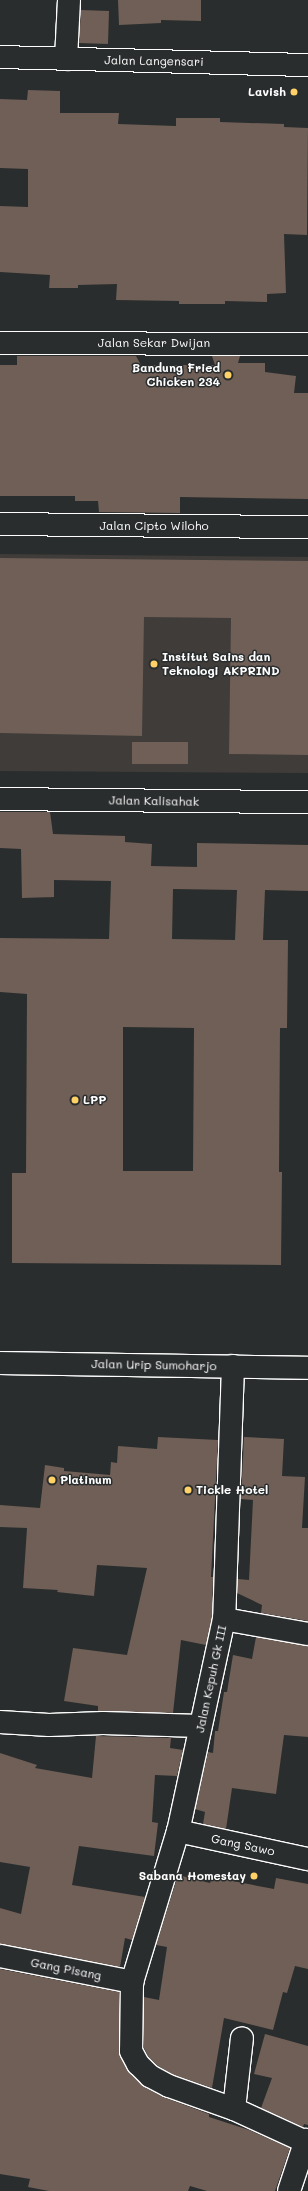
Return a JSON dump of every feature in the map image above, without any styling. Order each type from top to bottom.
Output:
[{"type":"street","points":[[66,59],[69,0]]},
{"type":"street","name":"Jalan Langensari","points":[[0,57],[308,64]]},
{"type":"street","name":"Jalan Sekar Dwijan","points":[[0,343],[308,344]]},
{"type":"street","name":"Jalan Cipto Wiloho","points":[[0,524],[308,527]]},
{"type":"street","name":"Jalan Kalisahak","points":[[0,799],[308,802]]},
{"type":"street","name":"Jalan Urip Sumoharjo","points":[[0,1363],[308,1368]]},
{"type":"street","name":"Jalan Kepuh Gk III","points":[[233,1366],[224,1619],[178,1831],[132,1982],[130,2052],[138,2064],[150,2076],[169,2086],[234,2109],[307,2141]]},
{"type":"street","points":[[224,1619],[308,1634]]},
{"type":"street","points":[[0,1722],[50,1725],[200,1726]]},
{"type":"street","name":"Gang Sawo","points":[[178,1831],[308,1859]]},
{"type":"street","name":"Gang Pisang","points":[[0,1956],[132,1982]]},
{"type":"street","points":[[234,2109],[242,2038]]},
{"type":"street","points":[[289,2191],[307,2141]]},
{"type":"shaded area","name":"Institut Sains dan Teknologi AKPRIND","points":[[0,554],[308,557],[308,773],[0,771]]},
{"type":"building","points":[[118,0],[201,0],[201,21],[161,20],[161,23],[119,25]]},
{"type":"building","points":[[81,10],[109,11],[108,44],[79,43]]},
{"type":"building","points":[[28,90],[60,91],[60,113],[119,113],[118,124],[176,126],[176,118],[220,118],[220,122],[284,124],[284,127],[308,128],[307,235],[284,234],[286,293],[267,294],[267,302],[225,301],[225,304],[179,304],[179,301],[116,300],[117,284],[78,285],[78,288],[49,288],[50,275],[0,272],[0,206],[28,207],[28,169],[0,168],[0,99],[27,100]]},
{"type":"building","points":[[17,356],[136,356],[141,365],[215,365],[212,356],[240,356],[238,363],[265,363],[265,372],[296,376],[294,393],[308,393],[308,499],[180,497],[180,513],[99,512],[98,501],[75,501],[75,496],[0,496],[0,365],[17,365]]},
{"type":"building","name":"Institut Sains dan Teknologi AKPRIND","points":[[0,558],[308,561],[308,755],[229,754],[231,618],[144,617],[142,736],[0,733]]},
{"type":"building","points":[[132,742],[188,742],[188,764],[132,764]]},
{"type":"building","name":"LPP","points":[[0,812],[50,812],[53,834],[125,836],[125,842],[152,844],[151,866],[197,867],[197,843],[308,845],[308,891],[265,890],[263,940],[288,940],[287,1028],[280,1028],[279,1172],[282,1172],[281,1265],[12,1263],[12,1173],[26,1173],[27,994],[0,992],[0,938],[109,939],[111,881],[54,880],[54,897],[22,898],[21,849],[0,848]],"holes":[[[173,889],[237,890],[235,940],[172,939]],[[123,1027],[194,1028],[193,1171],[123,1171]]]},
{"type":"building","points":[[158,1437],[218,1440],[211,1577],[213,1577],[212,1617],[206,1645],[181,1640],[173,1713],[98,1711],[98,1706],[64,1701],[73,1648],[127,1655],[147,1568],[97,1565],[94,1596],[57,1592],[58,1590],[23,1588],[27,1528],[0,1527],[0,1505],[40,1508],[45,1465],[64,1468],[64,1471],[110,1475],[111,1462],[117,1463],[118,1446],[157,1449]]},
{"type":"building","points":[[244,1437],[284,1439],[282,1476],[305,1477],[302,1528],[308,1528],[308,1621],[261,1613],[262,1605],[237,1593],[238,1579],[249,1580],[253,1500],[241,1499]]},
{"type":"building","points":[[256,1637],[308,1646],[308,1737],[284,1735],[276,1794],[232,1788],[226,1829],[203,1824],[205,1812],[195,1809],[208,1752],[213,1753],[215,1731],[218,1731],[224,1692],[227,1692],[233,1655],[252,1659]]},
{"type":"building","points":[[96,1736],[171,1738],[170,1748],[183,1750],[177,1776],[155,1775],[152,1822],[158,1823],[154,1856],[79,1846],[72,1885],[145,1897],[132,1940],[125,1938],[120,1967],[0,1944],[0,1908],[21,1914],[30,1867],[0,1862],[0,1753],[37,1765],[35,1768],[92,1778]]},
{"type":"building","points":[[178,1875],[210,1883],[212,1877],[274,1889],[276,1878],[308,1884],[308,1969],[295,1966],[287,1993],[283,1992],[273,2030],[224,2018],[212,2088],[174,2075],[158,2066],[148,2056],[144,2048],[144,1997],[159,2000],[167,1947],[156,1945]]},
{"type":"building","points":[[0,1969],[119,1992],[119,2051],[129,2073],[144,2087],[163,2097],[209,2114],[209,2117],[249,2130],[290,2148],[275,2191],[207,2191],[190,2186],[188,2191],[49,2191],[28,2187],[30,2179],[0,2174]]},
{"type":"building","points":[[265,2034],[308,2046],[308,2125],[304,2124],[303,2127],[261,2108],[272,2078],[254,2074]]},
{"type":"place","name":"Lavish","points":[[294,92]]},
{"type":"place","name":"Bandung Fried Chicken 234","points":[[228,375]]},
{"type":"place","name":"Institut Sains dan Teknologi AKPRIND","points":[[154,664]]},
{"type":"place","name":"LPP","points":[[75,1100]]},
{"type":"place","name":"Platinum","points":[[52,1480]]},
{"type":"place","name":"Tickle Hotel","points":[[188,1490]]},
{"type":"place","name":"Sabana Homestay","points":[[254,1876]]}]
